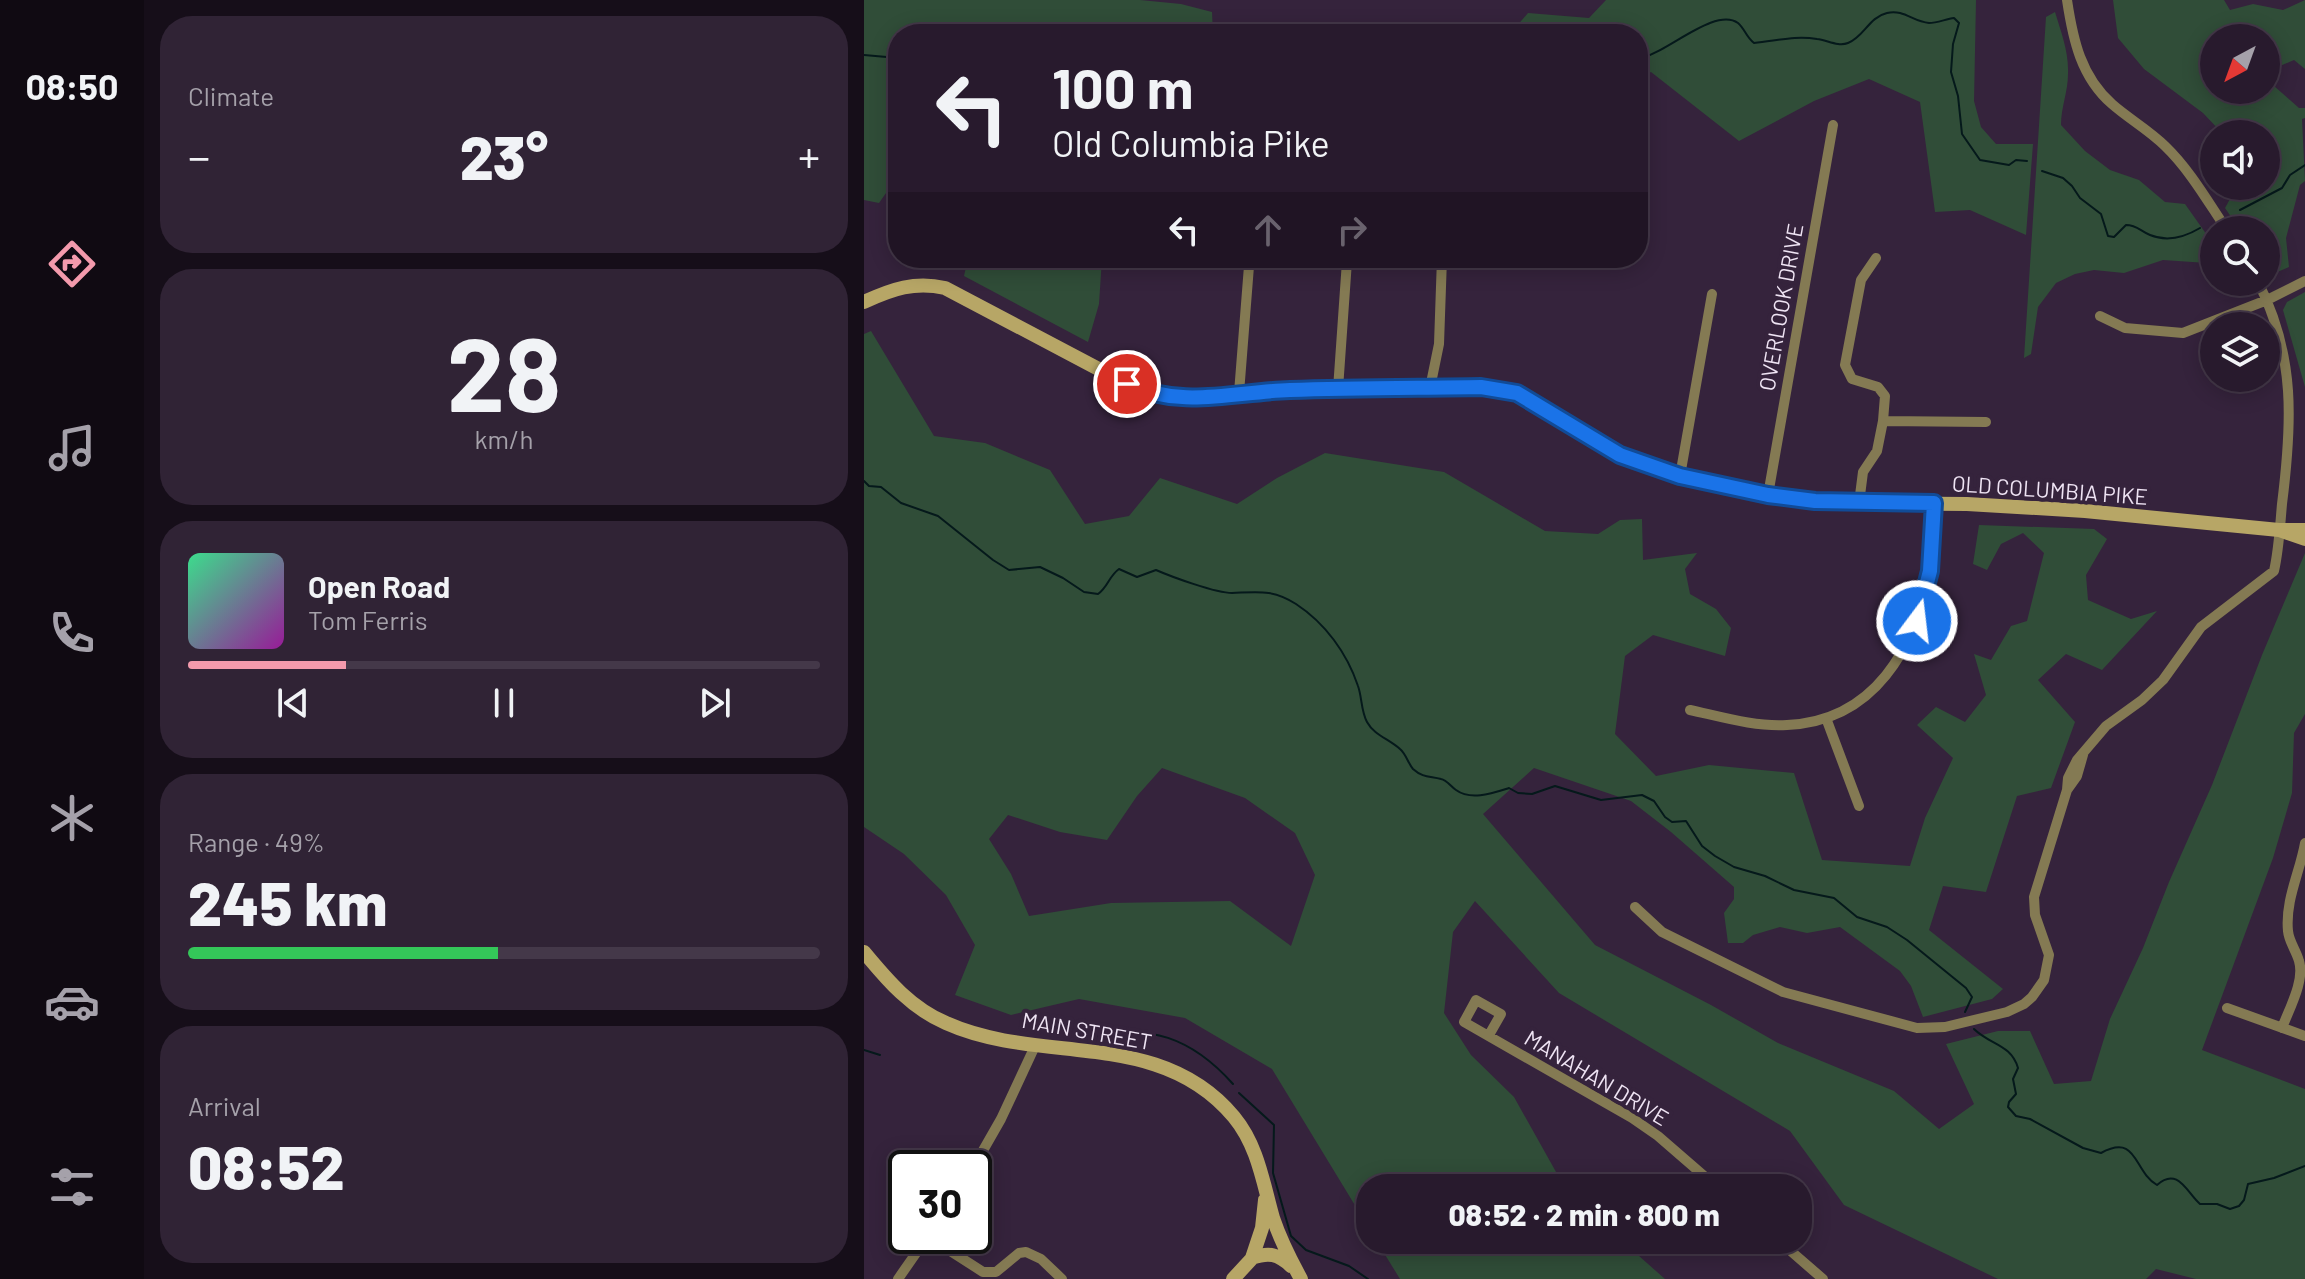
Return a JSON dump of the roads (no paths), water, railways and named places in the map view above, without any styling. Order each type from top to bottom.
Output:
[{"type":"street","points":[[2067,0],[2073,39],[2091,81],[2114,106],[2158,139],[2180,161],[2217,216]]},
{"type":"street","name":"OVERLOOK DRIVE","points":[[1768,495],[1833,125]]},
{"type":"street","points":[[1859,503],[1863,472],[1877,451],[1885,396],[1878,387],[1852,379],[1845,365],[1861,280],[1876,258]]},
{"type":"street","points":[[1239,393],[1249,268]]},
{"type":"street","points":[[1338,389],[1347,268]]},
{"type":"street","points":[[1430,388],[1439,344],[1442,268]]},
{"type":"street","points":[[2100,316],[2125,328],[2183,333],[2267,300],[2305,281]]},
{"type":"street","name":"OLD COLUMBIA PIKE","points":[[864,302],[889,290],[907,286],[940,287],[1143,392],[1174,399],[1338,389],[1481,387],[1517,393],[1620,455],[1680,476],[1768,495],[1815,501],[1934,503],[2085,511],[2305,530]]},
{"type":"street","points":[[1680,476],[1712,294]]},
{"type":"street","points":[[1635,907],[1662,932],[1796,997],[1917,1028],[1945,1027],[2007,1012],[2032,997],[2047,972],[2048,947],[2035,915],[2034,897],[2070,771],[2106,726],[2163,680],[2201,627],[2271,575],[2275,565],[2289,444],[2290,396],[2280,337],[2265,296]]},
{"type":"street","points":[[1883,421],[1986,422]]},
{"type":"street","points":[[1690,710],[1771,725],[1790,725],[1826,718],[1864,698],[1891,671],[1910,639],[1930,571],[1934,503]]},
{"type":"street","name":"OLD COLUMBIA PIKE","points":[[2279,530],[2305,539]]},
{"type":"street","points":[[1826,718],[1859,806]]},
{"type":"street","points":[[2282,1028],[2297,988],[2302,962],[2288,931],[2292,889],[2305,843]]},
{"type":"street","name":"MAIN STREET","points":[[864,952],[907,998],[944,1022],[979,1034],[1130,1057],[1181,1073],[1214,1097],[1242,1127],[1249,1140],[1279,1236],[1298,1275]]},
{"type":"street","points":[[2227,1008],[2305,1036]]},
{"type":"street","name":"MANAHAN DRIVE","points":[[1489,1035],[1632,1118],[1702,1174]]},
{"type":"street","points":[[983,1150],[1008,1106],[1036,1044]]},
{"type":"street","points":[[1252,1258],[1260,1239],[1265,1208],[1262,1178]]},
{"type":"street","points":[[1233,1279],[1269,1242],[1279,1236]]},
{"type":"street","points":[[956,1254],[983,1272],[996,1272],[1019,1253],[1026,1252],[1041,1259],[1062,1279]]},
{"type":"street","points":[[898,1279],[915,1254]]},
{"type":"street","points":[[1252,1258],[1263,1254],[1276,1255],[1298,1275]]},
{"type":"street","points":[[1794,1254],[1823,1279]]},
{"type":"waterway","points":[[1648,55],[1704,26],[1728,19],[1738,23],[1754,43],[1801,38],[1840,44],[1854,40],[1887,13],[1898,13],[1929,23],[1954,18],[1959,23],[1953,44],[1951,72],[1958,96],[1962,134],[1980,160],[2009,165],[2016,160],[2027,161]]},
{"type":"waterway","points":[[864,55],[888,57]]},
{"type":"waterway","points":[[2240,210],[2282,188],[2290,175],[2305,165]]},
{"type":"waterway","points":[[2042,171],[2063,178],[2080,198],[2101,214],[2108,236],[2114,237],[2126,225],[2163,238],[2182,236],[2200,228]]},
{"type":"waterway","points":[[864,481],[869,486],[881,487],[901,503],[938,516],[1009,570],[1040,567],[1084,592],[1098,594],[1119,569],[1137,577],[1156,570],[1216,590],[1265,592],[1288,599],[1316,620],[1334,640],[1353,674],[1367,722],[1402,751],[1417,772],[1443,780],[1468,795],[1509,788],[1518,793],[1532,794],[1555,786],[1601,800],[1642,795],[1654,801],[1672,822],[1686,821],[1702,846],[1734,867],[1765,876],[1794,890],[1834,898],[1857,917],[1887,927],[1907,940],[1966,988],[1972,997],[1965,1012]]},
{"type":"waterway","points":[[1974,1029],[2005,1049],[2015,1060],[2018,1068],[2013,1079],[2016,1094],[2008,1107],[2016,1116],[2030,1119],[2083,1148],[2101,1153],[2113,1148],[2129,1151],[2157,1185],[2171,1178],[2176,1180],[2200,1204],[2217,1204],[2230,1209],[2239,1206],[2248,1184],[2305,1166]]},
{"type":"waterway","points":[[1088,1039],[1130,1032],[1168,1038],[1202,1055],[1233,1084]]},
{"type":"waterway","points":[[864,1050],[880,1055]]},
{"type":"waterway","points":[[1239,1093],[1274,1125],[1273,1173],[1291,1236],[1306,1250],[1349,1266],[1368,1279]]}]
